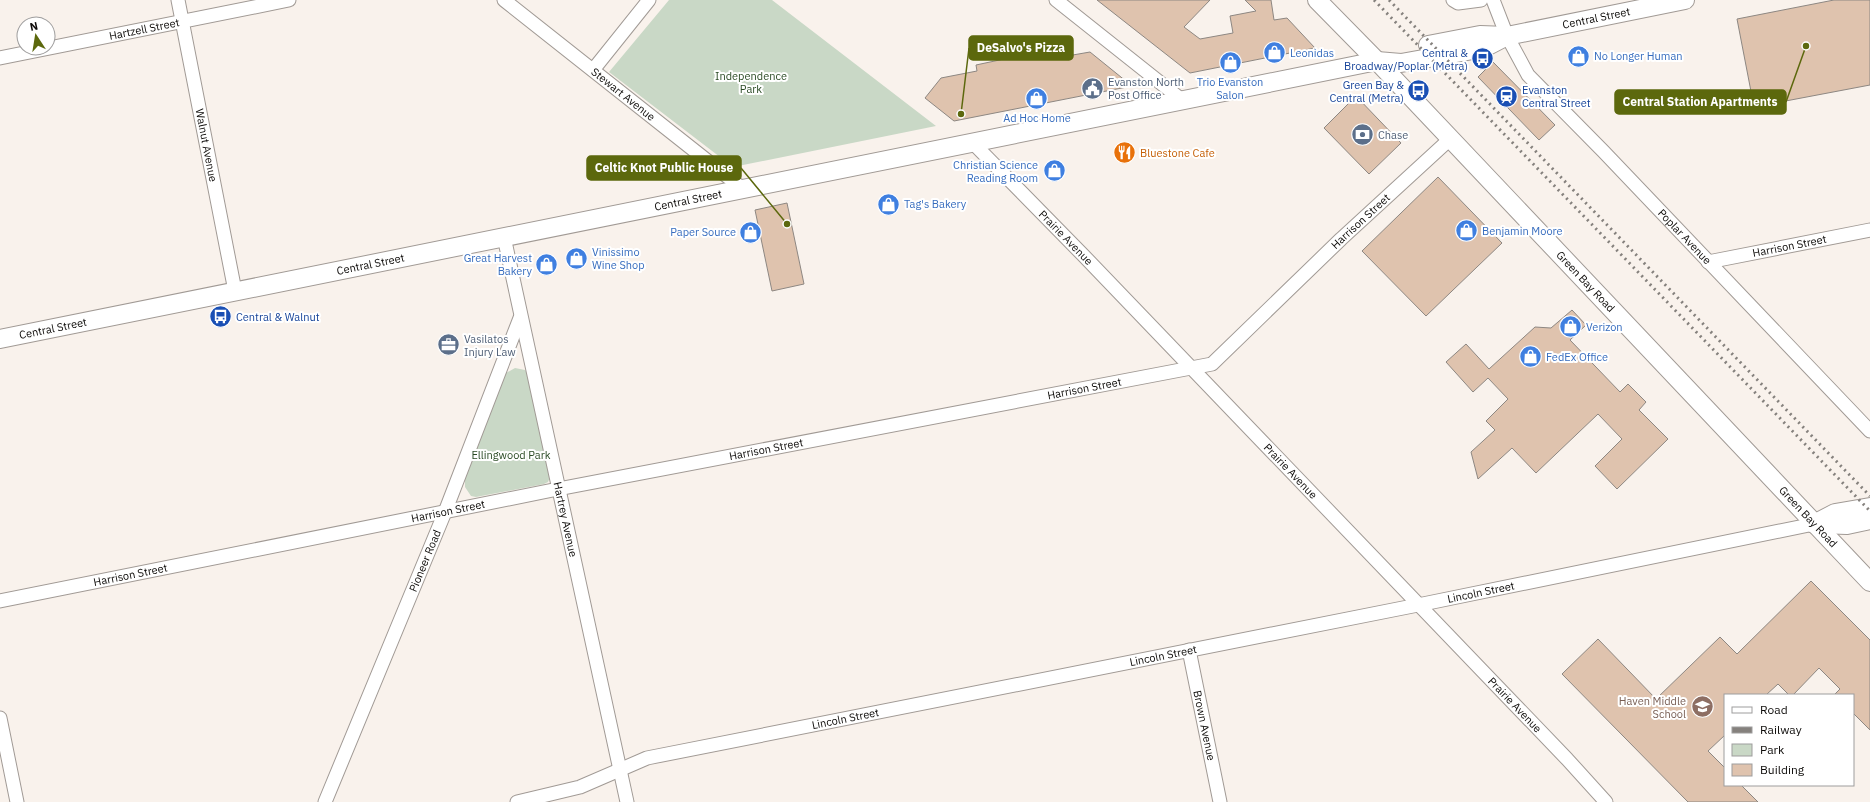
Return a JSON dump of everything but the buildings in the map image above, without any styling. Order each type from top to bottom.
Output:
[{"type":"main road","name":"Green Bay Road","points":[[1317,0],[1377,61],[1870,582]]},
{"type":"main road","name":"Central Street","points":[[0,339],[1377,61],[1401,63],[1484,48],[1507,36],[1685,0]]},
{"type":"main road","name":"Lincoln Street","points":[[1814,524],[1835,513],[1870,507]]},
{"type":"main road","name":"Lincoln Street","points":[[1814,524],[1847,525],[1870,520]]},
{"type":"street","name":"Walnut Avenue","points":[[178,0],[235,291]]},
{"type":"street","name":"Hartzell Street","points":[[0,58],[289,0]]},
{"type":"street","name":"Stewart Avenue","points":[[504,0],[743,189]]},
{"type":"street","points":[[593,70],[649,0]]},
{"type":"street","points":[[1056,0],[1182,100]]},
{"type":"street","points":[[1453,0],[1458,3],[1481,0]]},
{"type":"street","name":"Poplar Avenue","points":[[1493,0],[1507,36],[1528,75],[1603,151],[1870,431]]},
{"type":"street","name":"Harrison Street","points":[[0,601],[558,489],[1212,364],[1341,239],[1450,139]]},
{"type":"street","name":"Prairie Avenue","points":[[972,142],[1567,759],[1606,802]]},
{"type":"street","name":"Harrison Street","points":[[1708,262],[1870,230]]},
{"type":"street","name":"Hartrey Avenue","points":[[504,237],[520,318],[627,802]]},
{"type":"street","name":"Pioneer Road","points":[[325,802],[445,512],[520,318]]},
{"type":"street","name":"Lincoln Street","points":[[517,802],[580,787],[647,758],[1418,606],[1814,524]]},
{"type":"street","name":"Brown Avenue","points":[[1189,650],[1220,802]]},
{"type":"street","points":[[0,718],[17,802]]},
{"type":"green space","name":"Independence Park","points":[[669,0],[772,0],[936,126],[733,167],[609,72]]},
{"type":"green space","name":"Ellingwood Park","points":[[515,368],[525,370],[528,374],[551,475],[548,482],[544,484],[476,497],[471,496],[465,487],[465,479],[506,373]]},
{"type":"railway","points":[[1374,0],[1870,511]]},
{"type":"railway","points":[[1389,0],[1870,496]]},
{"type":"place","name":"Central Station Apartments","points":[[1806,46]]},
{"type":"place","name":"Leonidas","points":[[1274,53]]},
{"type":"place","name":"No Longer Human","points":[[1578,56]]},
{"type":"place","name":"Central & Broadway/Poplar (Metra)","points":[[1483,59]]},
{"type":"place","name":"Trio Evanston Salon","points":[[1230,62]]},
{"type":"place","name":"Evanston North Post Office","points":[[1092,88]]},
{"type":"place","name":"Green Bay & Central (Metra)","points":[[1419,91]]},
{"type":"place","name":"Evanston Central Street","points":[[1507,96]]},
{"type":"place","name":"Ad Hoc Home","points":[[1037,98]]},
{"type":"place","name":"DeSalvo's Pizza","points":[[961,114]]},
{"type":"place","name":"Chase","points":[[1362,135]]},
{"type":"place","name":"Bluestone Cafe","points":[[1124,153]]},
{"type":"place","name":"Christian Science Reading Room","points":[[1054,171]]},
{"type":"place","name":"Tag's Bakery","points":[[889,204]]},
{"type":"place","name":"Celtic Knot Public House","points":[[787,224]]},
{"type":"place","name":"Benjamin Moore","points":[[1467,231]]},
{"type":"place","name":"Paper Source","points":[[751,232]]},
{"type":"place","name":"Vinissimo Wine Shop","points":[[576,258]]},
{"type":"place","name":"Great Harvest Bakery","points":[[547,264]]},
{"type":"place","name":"Central & Walnut","points":[[221,317]]},
{"type":"place","name":"Verizon","points":[[1571,327]]},
{"type":"place","name":"Vasilatos Injury Law","points":[[449,345]]},
{"type":"place","name":"FedEx Office","points":[[1530,357]]},
{"type":"place","name":"Haven Middle School","points":[[1702,707]]}]
